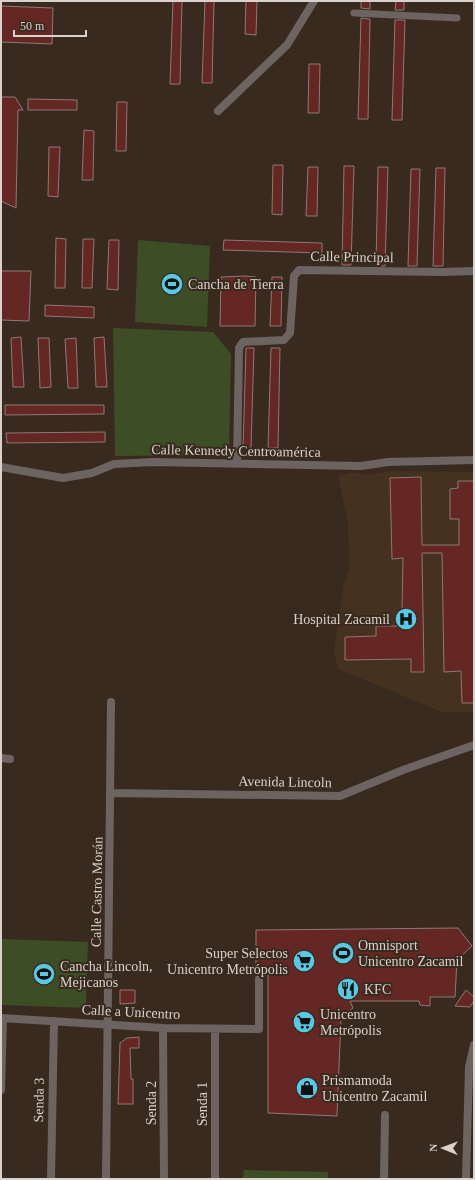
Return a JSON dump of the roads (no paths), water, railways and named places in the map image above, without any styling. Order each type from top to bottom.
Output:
[{"type":"street","points":[[218,111],[287,45],[314,1]]},
{"type":"street","points":[[354,13],[457,18]]},
{"type":"street","name":"Calle Principal","points":[[237,462],[239,348],[243,342],[284,340],[290,333],[294,276],[299,270],[474,271]]},
{"type":"street","name":"Calle Kennedy Centroamérica","points":[[1,467],[63,478],[92,473],[114,464],[153,462],[237,462],[361,466],[388,462],[474,460]]},
{"type":"street","name":"Calle Castro Morán","points":[[106,1179],[111,702]]},
{"type":"street","name":"Avenida Lincoln","points":[[111,793],[340,796],[403,770],[474,745]]},
{"type":"street","points":[[1,758],[10,759]]},
{"type":"street","name":"Calle a Unicentro","points":[[2,1018],[163,1028],[259,1029],[259,979]]},
{"type":"street","points":[[1,1090],[2,1018]]},
{"type":"street","name":"Senda 3","points":[[51,1179],[54,1021]]},
{"type":"street","name":"Senda 2","points":[[163,1028],[164,1179]]},
{"type":"street","name":"Senda 1","points":[[215,1029],[215,1179]]},
{"type":"street","points":[[466,1179],[470,1126],[472,1058],[474,1045]]},
{"type":"street","points":[[384,1179],[385,1115]]},
{"type":"place","name":"Cancha de Tierra","points":[[172,284]]},
{"type":"place","name":"Hospital Zacamil","points":[[406,619]]},
{"type":"place","name":"Omnisport Unicentro Zacamil","points":[[343,953]]},
{"type":"place","name":"Super Selectos Unicentro Metrópolis","points":[[304,961]]},
{"type":"place","name":"Cancha Lincoln, Mejicanos","points":[[44,974]]},
{"type":"place","name":"KFC","points":[[348,989]]},
{"type":"place","name":"Unicentro Metrópolis","points":[[304,1022]]},
{"type":"place","name":"Prismamoda Unicentro Zacamil","points":[[307,1088]]}]
